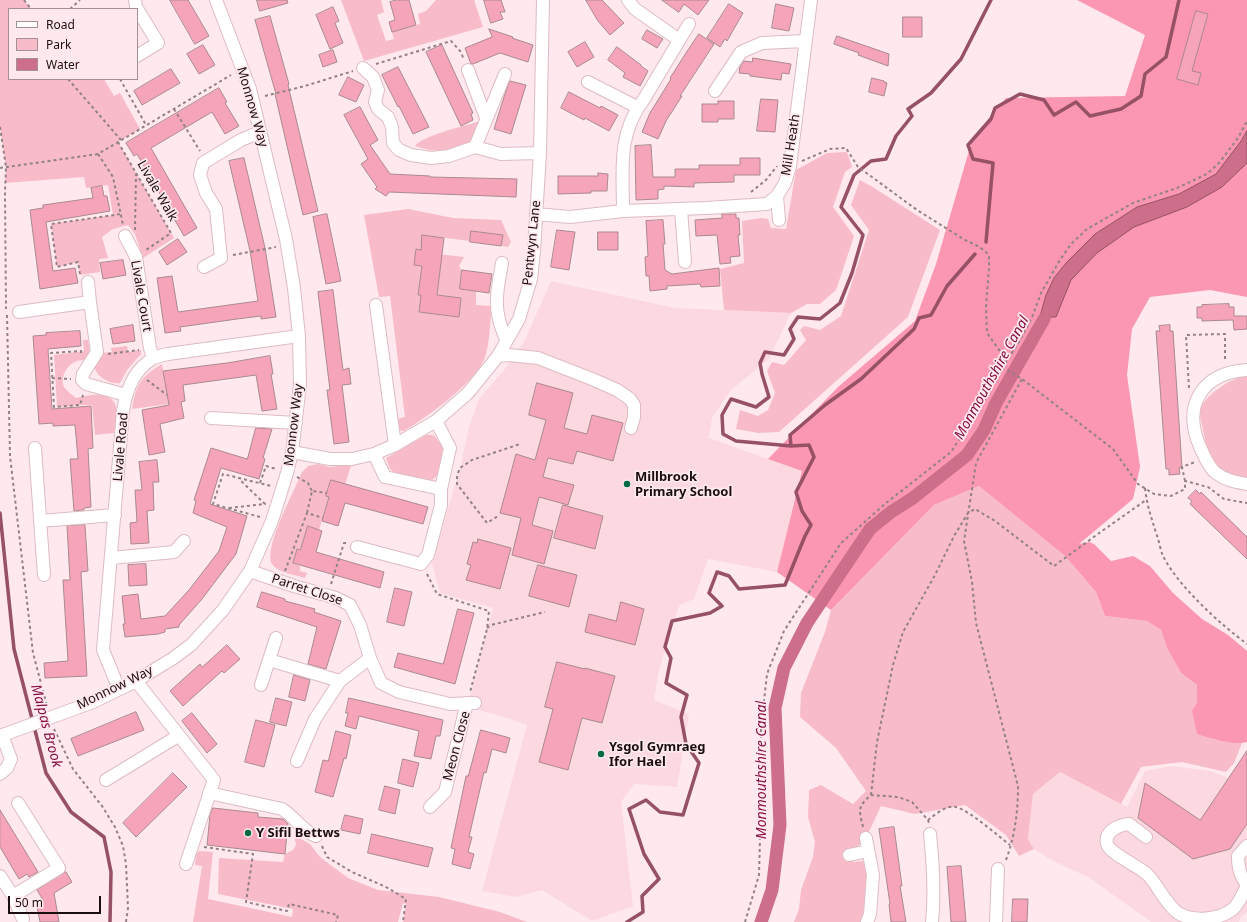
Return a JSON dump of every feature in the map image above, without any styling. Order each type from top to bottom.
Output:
[{"type":"street","name":"Monnow Way","points":[[5,734],[92,702],[136,681],[172,659],[191,644],[223,610],[250,571],[272,521],[288,473],[300,385],[299,336],[294,288],[287,245],[250,89],[216,0]]},
{"type":"street","name":"Pentwyn Lane","points":[[292,452],[330,459],[352,459],[374,454],[396,445],[436,422],[468,393],[498,356],[519,319],[531,279],[536,214],[540,153],[543,0]]},
{"type":"street","points":[[628,0],[635,9],[679,40]]},
{"type":"street","name":"Mill Heath","points":[[777,196],[785,183],[784,164],[811,0]]},
{"type":"street","points":[[138,10],[158,43],[138,55]]},
{"type":"street","points":[[623,211],[622,153],[626,134],[637,107],[644,99],[689,24]]},
{"type":"street","points":[[715,91],[729,80],[741,52],[762,43],[805,41]]},
{"type":"street","points":[[362,68],[373,77],[378,90],[375,102],[378,109],[388,117],[392,127],[393,143],[399,150],[411,155],[431,158],[450,156],[475,148],[500,154],[540,153]]},
{"type":"street","points":[[468,70],[486,118]]},
{"type":"street","points":[[475,148],[505,74]]},
{"type":"street","points":[[588,82],[637,107]]},
{"type":"street","points":[[204,267],[221,258],[216,209],[206,193],[200,174],[203,163],[241,140],[260,132]]},
{"type":"street","points":[[536,214],[570,217],[623,211],[767,204],[777,196]]},
{"type":"street","points":[[777,196],[779,220]]},
{"type":"street","points":[[681,209],[685,262]]},
{"type":"street","name":"Livale Court","points":[[130,235],[136,257],[152,353]]},
{"type":"street","points":[[502,263],[497,293],[499,319],[506,340]]},
{"type":"street","points":[[88,282],[97,352],[84,379],[126,395]]},
{"type":"street","points":[[19,312],[90,302]]},
{"type":"street","points":[[376,305],[396,445]]},
{"type":"street","points":[[152,353],[168,354],[299,336]]},
{"type":"street","name":"Livale Road","points":[[119,689],[103,650],[123,411],[126,395],[131,384],[152,353]]},
{"type":"street","points":[[498,356],[509,355],[538,358],[617,390],[630,399],[634,405],[634,417],[631,428]]},
{"type":"street","points":[[1247,370],[1235,370],[1210,382],[1199,396],[1194,408],[1194,424],[1198,442],[1206,459],[1215,472],[1232,482],[1247,484]]},
{"type":"street","points":[[211,418],[296,423]]},
{"type":"street","points":[[357,547],[421,564],[428,555],[441,505],[441,489],[450,448],[436,422]]},
{"type":"street","points":[[35,448],[44,575]]},
{"type":"street","points":[[374,454],[386,477],[441,489]]},
{"type":"street","points":[[40,521],[115,515]]},
{"type":"street","points":[[111,558],[174,552],[184,541]]},
{"type":"street","name":"Parret Close","points":[[250,571],[328,596],[350,605],[360,625],[370,658],[380,683],[399,692],[450,704],[471,703]]},
{"type":"street","points":[[261,685],[276,638]]},
{"type":"street","points":[[297,761],[315,719],[340,681],[370,658]]},
{"type":"street","points":[[269,660],[340,681]]},
{"type":"street","points":[[136,681],[214,780],[186,864]]},
{"type":"street","name":"Meon Close","points":[[430,807],[445,792],[471,703]]},
{"type":"street","points":[[0,774],[7,768],[11,759],[5,734]]},
{"type":"street","points":[[106,780],[178,736]]},
{"type":"street","points":[[209,793],[282,809],[290,814],[305,830],[316,836]]},
{"type":"street","points":[[13,896],[59,868],[18,803]]},
{"type":"street","points":[[1146,837],[1129,824],[1118,826],[1111,831],[1108,836],[1107,844],[1112,851],[1135,864],[1148,875],[1168,903],[1179,914],[1192,918],[1207,919],[1220,916],[1234,908],[1247,885],[1241,876],[1238,867],[1238,856],[1247,846]]},
{"type":"street","points":[[930,834],[933,862],[934,907],[932,922]]},
{"type":"street","points":[[866,838],[873,875],[870,914],[867,922]]},
{"type":"street","points":[[849,855],[868,851]]},
{"type":"street","points":[[996,922],[998,869]]},
{"type":"street","points":[[0,876],[13,896],[23,919]]},
{"type":"path","points":[[24,0],[30,8]]},
{"type":"path","points":[[71,8],[80,0]]},
{"type":"path","points":[[0,168],[98,154],[243,68]]},
{"type":"path","points":[[69,80],[122,140]]},
{"type":"path","points":[[121,80],[146,125]]},
{"type":"path","points":[[174,109],[206,161]]},
{"type":"path","points":[[745,922],[760,875],[761,728],[767,674],[784,631],[841,543],[886,503],[951,452],[1007,361],[1032,315],[1041,293],[1071,244],[1087,229],[1133,203],[1177,188],[1207,174],[1238,138],[1247,121]]},
{"type":"path","name":"Livale Walk","points":[[118,142],[170,232],[136,257]]},
{"type":"path","points":[[751,192],[784,164],[830,149],[846,148],[858,167],[917,210],[986,252],[989,257],[990,268],[986,307],[987,333],[1007,361]]},
{"type":"path","points":[[98,154],[113,177],[121,214],[130,235]]},
{"type":"path","points":[[130,235],[136,173]]},
{"type":"path","points":[[88,282],[80,276],[78,262],[57,267],[51,224],[121,214]]},
{"type":"path","points":[[221,258],[287,245]]},
{"type":"path","points":[[1224,365],[1225,334]]},
{"type":"path","points":[[81,351],[84,379],[80,405],[54,407],[52,378],[51,354],[81,351]]},
{"type":"path","points":[[97,352],[111,354],[152,353]]},
{"type":"path","points":[[1002,367],[1022,379],[1113,449],[1138,484],[1154,494],[1171,496],[1185,489],[1182,467],[1206,459]]},
{"type":"path","points":[[138,373],[167,395]]},
{"type":"path","points":[[52,378],[84,379]]},
{"type":"path","points":[[998,869],[1006,859],[1010,845],[1018,808],[1018,786],[976,623],[972,582],[964,541],[976,463],[1022,379]]},
{"type":"path","points":[[498,516],[487,523],[457,484],[457,476],[460,468],[472,460],[520,444]]},
{"type":"path","points":[[272,521],[214,504],[223,474],[282,489]]},
{"type":"path","points":[[444,474],[457,476]]},
{"type":"path","points":[[228,508],[265,504],[238,478]]},
{"type":"path","points":[[1184,481],[1208,487],[1224,498],[1247,504]]},
{"type":"path","points":[[1145,488],[1146,500],[1163,555],[1176,576],[1206,609],[1247,644]]},
{"type":"path","points":[[281,582],[307,513],[312,491],[327,494]]},
{"type":"path","points":[[871,795],[880,726],[893,665],[903,632],[935,575],[954,536],[968,513],[975,509],[995,521],[1054,566],[1146,500]]},
{"type":"path","points":[[307,513],[323,518]]},
{"type":"path","points":[[328,596],[344,543],[357,547]]},
{"type":"path","points":[[421,564],[437,594],[489,611],[487,629],[471,703]]},
{"type":"path","points":[[487,629],[491,625],[545,612]]},
{"type":"path","points":[[866,838],[859,813],[861,803],[871,795],[898,797],[912,802],[928,820],[930,834]]},
{"type":"path","points":[[928,820],[942,809],[955,807],[972,816],[1010,845]]},
{"type":"path","points":[[316,836],[327,857],[352,872],[386,887],[406,899],[402,922]]},
{"type":"path","points":[[192,845],[254,854],[246,902],[288,911],[289,904],[338,915],[336,922]]},
{"type":"shaded area","points":[[1077,0],[1247,0],[1247,297],[1210,290],[1150,297],[1132,329],[1127,375],[1140,467],[1133,499],[1079,544],[1089,542],[1094,544],[1111,561],[1133,556],[1150,566],[1173,593],[1202,619],[1228,635],[1247,651],[1247,742],[1228,742],[1197,734],[1192,711],[1197,703],[1197,685],[1181,673],[1167,648],[1161,630],[1147,621],[1105,616],[1096,592],[1065,556],[979,486],[934,505],[831,610],[777,572],[802,471],[768,459],[838,387],[915,321],[936,264],[973,137],[1006,98],[1125,96],[1145,35]]},
{"type":"shaded area","name":"Millbrook Primary School","points":[[551,281],[675,308],[791,313],[769,359],[731,390],[712,418],[709,438],[802,471],[777,572],[708,559],[694,599],[679,605],[659,670],[654,700],[689,714],[677,787],[634,784],[621,802],[633,906],[592,921],[542,890],[516,897],[482,891],[527,725],[467,707],[493,608],[440,593],[432,564],[460,468],[469,427],[479,399],[504,370],[524,342]]},
{"type":"shaded area","points":[[1247,751],[1247,912],[1241,917],[1239,922],[1151,922],[1088,877],[1051,860],[1034,849],[1028,839],[1033,794],[1060,772],[1127,807],[1145,771],[1171,766],[1210,771],[1229,778]]},
{"type":"green space","points":[[0,0],[24,0],[30,8],[8,8],[8,80],[105,80],[114,96],[120,93],[140,129],[118,142],[174,238],[143,258],[135,234],[128,225],[113,229],[102,237],[108,258],[99,259],[100,272],[80,275],[78,262],[57,267],[51,224],[113,215],[108,185],[86,188],[84,177],[5,183],[6,167],[0,127]]},
{"type":"green space","points":[[341,0],[381,0],[384,12],[377,15],[386,41],[394,39],[392,32],[420,24],[418,14],[426,11],[436,0],[474,0],[483,27],[364,61]]},
{"type":"green space","points":[[481,121],[474,138],[468,144],[448,151],[429,150],[415,146],[426,138]]},
{"type":"green space","points":[[847,152],[852,167],[845,172],[833,207],[854,236],[836,290],[820,304],[807,304],[791,313],[724,310],[720,269],[744,263],[742,221],[761,218],[768,219],[771,228],[786,229],[796,170],[827,153]]},
{"type":"green space","points":[[860,180],[940,230],[908,317],[779,432],[758,433],[736,429],[740,410],[758,416],[768,410],[775,393],[767,371],[772,362],[784,365],[806,340],[800,330],[804,326],[820,330],[841,316],[869,230],[851,205]]},
{"type":"green space","points":[[408,209],[453,218],[501,220],[511,242],[508,247],[501,246],[502,235],[472,231],[470,241],[422,235],[421,250],[416,249],[414,265],[422,266],[418,294],[421,295],[419,312],[459,317],[461,298],[437,295],[438,254],[464,257],[459,266],[462,271],[460,285],[476,287],[476,305],[492,306],[486,354],[482,364],[474,375],[451,397],[426,417],[404,431],[398,430],[397,419],[405,417],[390,296],[379,297],[364,215]]},
{"type":"green space","points":[[83,340],[88,340],[90,354],[88,360],[81,360],[69,366],[63,376],[64,387],[76,398],[99,394],[110,398],[116,405],[117,409],[117,419],[114,433],[95,435],[92,405],[57,407],[54,355],[84,351]]},
{"type":"green space","points":[[127,346],[128,352],[141,350],[141,354],[127,370],[120,383],[110,382],[101,377],[96,370],[96,360],[102,353],[112,352],[111,348]]},
{"type":"green space","points":[[162,364],[169,404],[132,409],[135,394],[144,377]]},
{"type":"green space","points":[[1247,376],[1247,478],[1229,474],[1217,465],[1207,446],[1200,412],[1206,400],[1219,388],[1241,377]]},
{"type":"green space","points":[[426,435],[433,435],[444,451],[443,463],[435,478],[432,480],[397,475],[390,469],[386,458]]},
{"type":"green space","points":[[318,464],[329,467],[351,465],[345,485],[330,481],[326,496],[329,497],[319,530],[308,526],[300,550],[297,549],[293,563],[300,566],[300,571],[307,573],[305,578],[278,570],[272,564],[270,556],[272,545],[281,519],[302,472],[308,466]]},
{"type":"green space","points":[[979,486],[1065,556],[1096,592],[1105,616],[1147,621],[1161,630],[1167,648],[1181,673],[1197,685],[1197,703],[1212,739],[1242,743],[1234,763],[1226,772],[1182,762],[1141,767],[1121,804],[1060,772],[1033,794],[1028,839],[1034,849],[1019,856],[1006,835],[965,805],[915,814],[881,806],[866,838],[849,855],[853,862],[863,861],[867,875],[865,902],[861,921],[794,922],[799,909],[801,890],[813,857],[815,842],[808,817],[809,790],[821,785],[853,804],[866,791],[836,748],[800,717],[801,693],[825,632],[831,610],[934,505]]},
{"type":"green space","points":[[294,835],[310,844],[320,857],[348,878],[378,890],[439,897],[500,912],[527,922],[403,922],[406,904],[403,903],[398,922],[193,922],[202,866],[195,865],[196,854],[199,851],[213,852],[208,899],[292,917],[293,909],[218,894],[219,858],[283,862],[285,854],[293,850],[296,845]]},
{"type":"water","points":[[1247,131],[1247,163],[1222,187],[1187,207],[1134,227],[1097,253],[1071,280],[1056,317],[1048,317],[1035,334],[1046,295],[1054,278],[1066,263],[1095,234],[1137,207],[1179,194],[1216,174]]},
{"type":"building","points":[[170,0],[188,0],[209,36],[195,44]]},
{"type":"building","points":[[257,0],[287,0],[288,3],[260,11]]},
{"type":"building","points":[[397,0],[409,0],[416,25],[392,32],[389,22],[395,20],[390,2]]},
{"type":"building","points":[[484,0],[501,0],[505,12],[500,12],[503,19],[491,23]]},
{"type":"building","points":[[586,0],[602,0],[624,23],[610,35],[598,21]]},
{"type":"building","points":[[662,0],[709,0],[698,15],[684,4],[679,12]]},
{"type":"building","points":[[729,4],[743,13],[727,41],[725,39],[720,47],[707,38]]},
{"type":"building","points":[[776,4],[794,8],[789,31],[772,28]]},
{"type":"building","points":[[333,7],[339,21],[335,23],[343,43],[330,49],[316,15]]},
{"type":"building","points":[[1196,11],[1208,14],[1192,71],[1201,73],[1198,85],[1177,79]]},
{"type":"building","points":[[270,16],[289,84],[318,211],[303,215],[276,94],[255,20]]},
{"type":"building","points":[[903,17],[922,17],[922,37],[903,37]]},
{"type":"building","points":[[489,29],[533,45],[528,62],[500,53],[471,64],[465,48],[492,37]]},
{"type":"building","points":[[647,30],[663,39],[657,48],[642,39]]},
{"type":"building","points":[[699,34],[714,44],[680,96],[682,96],[666,121],[658,139],[642,132],[650,113],[671,79],[670,78]]},
{"type":"building","points":[[837,36],[889,54],[888,66],[834,44]]},
{"type":"building","points":[[585,42],[594,57],[577,67],[568,52]]},
{"type":"building","points":[[203,45],[215,65],[199,74],[187,54]]},
{"type":"building","points":[[442,45],[473,113],[471,114],[473,120],[461,126],[426,52]]},
{"type":"building","points":[[617,47],[648,71],[640,86],[623,77],[625,73],[608,60]]},
{"type":"building","points":[[333,50],[337,62],[323,67],[319,55]]},
{"type":"building","points":[[753,58],[791,64],[789,74],[782,73],[781,80],[739,73],[740,67],[744,61],[752,62]]},
{"type":"building","points":[[398,67],[429,127],[413,134],[382,75]]},
{"type":"building","points":[[171,69],[180,83],[142,105],[134,91]]},
{"type":"building","points":[[348,77],[364,85],[356,102],[339,95]]},
{"type":"building","points":[[872,78],[887,83],[884,96],[869,92]]},
{"type":"building","points":[[510,81],[526,85],[511,134],[494,129]]},
{"type":"building","points":[[219,88],[227,102],[225,103],[239,126],[225,134],[212,112],[151,148],[197,228],[184,236],[137,154],[134,156],[126,143]]},
{"type":"building","points":[[569,92],[600,108],[601,106],[618,115],[609,131],[585,118],[584,120],[561,108]]},
{"type":"building","points":[[761,99],[778,100],[775,132],[757,131]]},
{"type":"building","points":[[718,101],[734,101],[734,119],[718,119],[718,122],[702,122],[702,104],[718,104]]},
{"type":"building","points":[[360,107],[378,140],[370,145],[390,174],[430,177],[517,179],[516,197],[389,192],[386,196],[375,189],[377,187],[361,164],[368,159],[344,115]]},
{"type":"building","points":[[651,145],[653,177],[675,177],[675,169],[699,169],[699,165],[740,165],[740,158],[760,158],[760,175],[734,175],[734,182],[694,183],[694,187],[664,186],[664,189],[658,190],[658,199],[636,200],[635,146]]},
{"type":"building","points":[[244,158],[265,248],[276,317],[261,319],[261,316],[180,327],[181,331],[165,333],[157,278],[172,276],[178,312],[258,301],[250,251],[229,161]]},
{"type":"building","points":[[598,173],[608,174],[607,191],[558,194],[558,176],[598,176]]},
{"type":"building","points":[[102,186],[104,196],[107,196],[110,211],[46,222],[53,271],[75,268],[78,283],[40,289],[30,210],[43,208],[43,205],[93,198],[91,188]]},
{"type":"building","points":[[327,214],[341,281],[326,284],[313,217]]},
{"type":"building","points":[[722,214],[736,214],[736,218],[739,218],[740,235],[738,235],[740,256],[730,257],[731,263],[720,264],[717,235],[696,236],[695,220],[722,218]]},
{"type":"building","points":[[663,220],[665,270],[672,274],[719,268],[720,286],[701,287],[700,284],[667,286],[667,289],[650,291],[649,276],[646,276],[645,257],[648,256],[646,221]]},
{"type":"building","points":[[557,230],[575,232],[569,270],[551,267]]},
{"type":"building","points":[[471,231],[503,235],[501,246],[470,242]]},
{"type":"building","points":[[598,232],[618,232],[618,250],[598,250]]},
{"type":"building","points":[[422,235],[444,238],[437,295],[461,298],[459,317],[419,312],[421,295],[418,295],[422,266],[414,265],[416,249],[421,250]]},
{"type":"building","points":[[178,239],[187,252],[167,265],[159,252]]},
{"type":"building","points":[[123,260],[126,275],[103,279],[100,263]]},
{"type":"building","points":[[462,270],[492,274],[489,293],[460,289]]},
{"type":"building","points":[[333,290],[343,370],[349,368],[351,384],[342,385],[349,442],[334,444],[327,390],[330,390],[318,292]]},
{"type":"building","points":[[1229,304],[1229,307],[1234,307],[1234,316],[1247,316],[1247,329],[1234,330],[1233,320],[1202,321],[1202,318],[1197,318],[1197,307],[1202,307],[1202,305]]},
{"type":"building","points":[[133,325],[135,341],[113,344],[110,329]]},
{"type":"building","points":[[1170,325],[1170,331],[1173,331],[1182,468],[1179,468],[1180,474],[1169,475],[1169,469],[1166,469],[1156,331],[1160,331],[1159,326]]},
{"type":"building","points":[[80,331],[81,346],[48,349],[52,409],[91,406],[93,448],[88,449],[91,507],[84,508],[84,510],[74,511],[70,459],[78,459],[75,425],[53,426],[53,423],[39,424],[33,336],[46,335],[46,333]]},
{"type":"building","points":[[270,356],[273,374],[271,374],[277,409],[262,411],[256,375],[183,385],[185,401],[181,402],[184,418],[160,424],[165,452],[149,455],[142,410],[169,405],[163,371]]},
{"type":"building","points":[[537,383],[573,393],[564,428],[587,434],[592,415],[623,423],[613,461],[577,451],[573,464],[548,458],[543,477],[574,485],[568,505],[539,497],[532,525],[553,531],[544,564],[512,555],[521,518],[500,513],[516,454],[535,460],[546,420],[529,415]]},
{"type":"building","points":[[256,428],[272,429],[263,458],[265,459],[259,479],[221,468],[210,504],[247,516],[236,554],[202,599],[179,625],[179,627],[165,629],[165,632],[158,634],[125,637],[122,596],[138,594],[141,619],[165,616],[189,590],[219,551],[227,527],[193,513],[196,501],[194,500],[211,448],[247,459]]},
{"type":"building","points":[[157,460],[159,482],[153,482],[154,510],[147,511],[149,543],[131,544],[130,523],[137,522],[135,490],[142,490],[139,462]]},
{"type":"building","points":[[331,480],[428,507],[423,524],[345,503],[338,526],[322,521],[329,497],[326,496]]},
{"type":"building","points":[[1196,490],[1200,494],[1201,492],[1247,537],[1247,559],[1190,504],[1192,501],[1188,498]]},
{"type":"building","points":[[563,505],[603,516],[595,549],[554,538]]},
{"type":"building","points":[[85,525],[88,571],[81,572],[87,676],[45,678],[44,663],[68,661],[63,580],[70,580],[67,526]]},
{"type":"building","points":[[308,526],[322,531],[316,552],[384,572],[380,588],[293,563],[297,549],[300,550]]},
{"type":"building","points":[[478,539],[511,548],[500,589],[466,580],[471,565],[467,564],[473,542],[477,543]]},
{"type":"building","points":[[146,564],[147,585],[129,586],[128,565]]},
{"type":"building","points":[[538,565],[577,575],[569,607],[529,596]]},
{"type":"building","points":[[395,588],[412,592],[404,626],[387,622]]},
{"type":"building","points":[[262,592],[285,599],[285,601],[315,609],[314,612],[341,621],[326,669],[308,664],[317,627],[257,607]]},
{"type":"building","points":[[621,602],[644,609],[635,645],[585,632],[589,614],[616,621]]},
{"type":"building","points":[[458,609],[474,613],[455,684],[394,667],[398,653],[443,664]]},
{"type":"building","points":[[227,645],[240,659],[224,673],[222,671],[183,706],[170,691],[200,664],[202,667]]},
{"type":"building","points":[[557,662],[615,676],[602,723],[582,718],[568,770],[539,762],[553,709],[545,707]]},
{"type":"building","points":[[294,675],[310,680],[305,701],[289,697]]},
{"type":"building","points":[[276,698],[292,702],[286,726],[270,722]]},
{"type":"building","points":[[349,698],[443,720],[440,736],[436,736],[431,759],[414,756],[419,731],[359,716],[356,729],[345,726]]},
{"type":"building","points":[[136,712],[144,730],[78,756],[71,739]]},
{"type":"building","points":[[192,713],[217,744],[207,753],[182,721]]},
{"type":"building","points":[[256,720],[275,725],[264,767],[245,762]]},
{"type":"building","points":[[481,730],[510,738],[506,753],[492,749],[486,773],[484,772],[469,837],[472,837],[468,852],[474,854],[470,869],[452,864],[455,849],[451,848],[466,776],[468,776]]},
{"type":"building","points":[[336,731],[351,735],[346,759],[344,758],[333,797],[315,792],[323,760],[328,761]]},
{"type":"building","points":[[1247,751],[1247,824],[1230,849],[1193,859],[1138,818],[1145,783],[1200,820]]},
{"type":"building","points":[[403,759],[419,763],[413,787],[398,783]]},
{"type":"building","points":[[173,773],[187,787],[136,837],[123,823]]},
{"type":"building","points":[[385,786],[400,790],[395,814],[379,810]]},
{"type":"building","name":"Y Sifil Bettws","points":[[213,808],[258,813],[258,817],[283,819],[288,824],[285,854],[207,845],[210,815]]},
{"type":"building","points":[[0,810],[38,872],[29,877],[27,874],[19,879],[0,847]]},
{"type":"building","points":[[345,815],[363,819],[360,834],[341,830]]},
{"type":"building","points":[[894,827],[902,886],[900,886],[906,922],[891,922],[890,904],[879,829]]},
{"type":"building","points":[[372,834],[433,848],[428,867],[368,853]]},
{"type":"building","points":[[961,866],[966,922],[951,922],[947,867]]},
{"type":"building","points":[[66,872],[72,882],[54,893],[59,922],[40,922],[36,901],[43,900],[37,890]]},
{"type":"building","points":[[1013,899],[1028,899],[1027,922],[1012,922]]},
{"type":"waterway","points":[[791,446],[736,441],[723,434],[722,415],[731,399],[756,407],[769,397],[760,363],[765,352],[784,355],[794,339],[790,329],[798,317],[820,319],[840,303],[852,273],[863,235],[841,207],[854,175],[871,161],[886,159],[896,136],[912,116],[908,109],[931,93],[961,59],[991,0]]},
{"type":"waterway","points":[[986,242],[993,163],[973,159],[968,145],[991,119],[995,108],[1020,94],[1044,100],[1054,115],[1076,102],[1090,116],[1121,109],[1141,96],[1145,74],[1166,57],[1179,0]]},
{"type":"waterway","points":[[627,922],[643,912],[642,896],[659,879],[644,854],[629,809],[646,800],[660,812],[683,815],[699,763],[686,744],[681,717],[687,695],[666,683],[671,658],[665,647],[672,621],[710,613],[722,606],[709,593],[717,572],[729,576],[739,589],[785,585],[811,525],[802,511],[796,492],[814,457],[809,445],[791,446],[790,435],[825,405],[861,379],[914,329],[919,318],[931,315],[947,286],[975,254]]},
{"type":"waterway","name":"Monmouthshire Canal","points":[[761,922],[772,890],[780,825],[775,708],[784,668],[807,623],[870,529],[891,512],[913,498],[967,455],[984,430],[996,403],[1044,319]]},
{"type":"waterway","name":"Malpas Brook","points":[[0,513],[14,649],[46,773],[71,812],[104,837],[111,872],[110,922]]},
{"type":"place","name":"Millbrook Primary School","points":[[627,484]]},
{"type":"place","name":"Ysgol Gymraeg Ifor Hael","points":[[601,754]]},
{"type":"place","name":"Y Sifil Bettws","points":[[248,833]]}]
